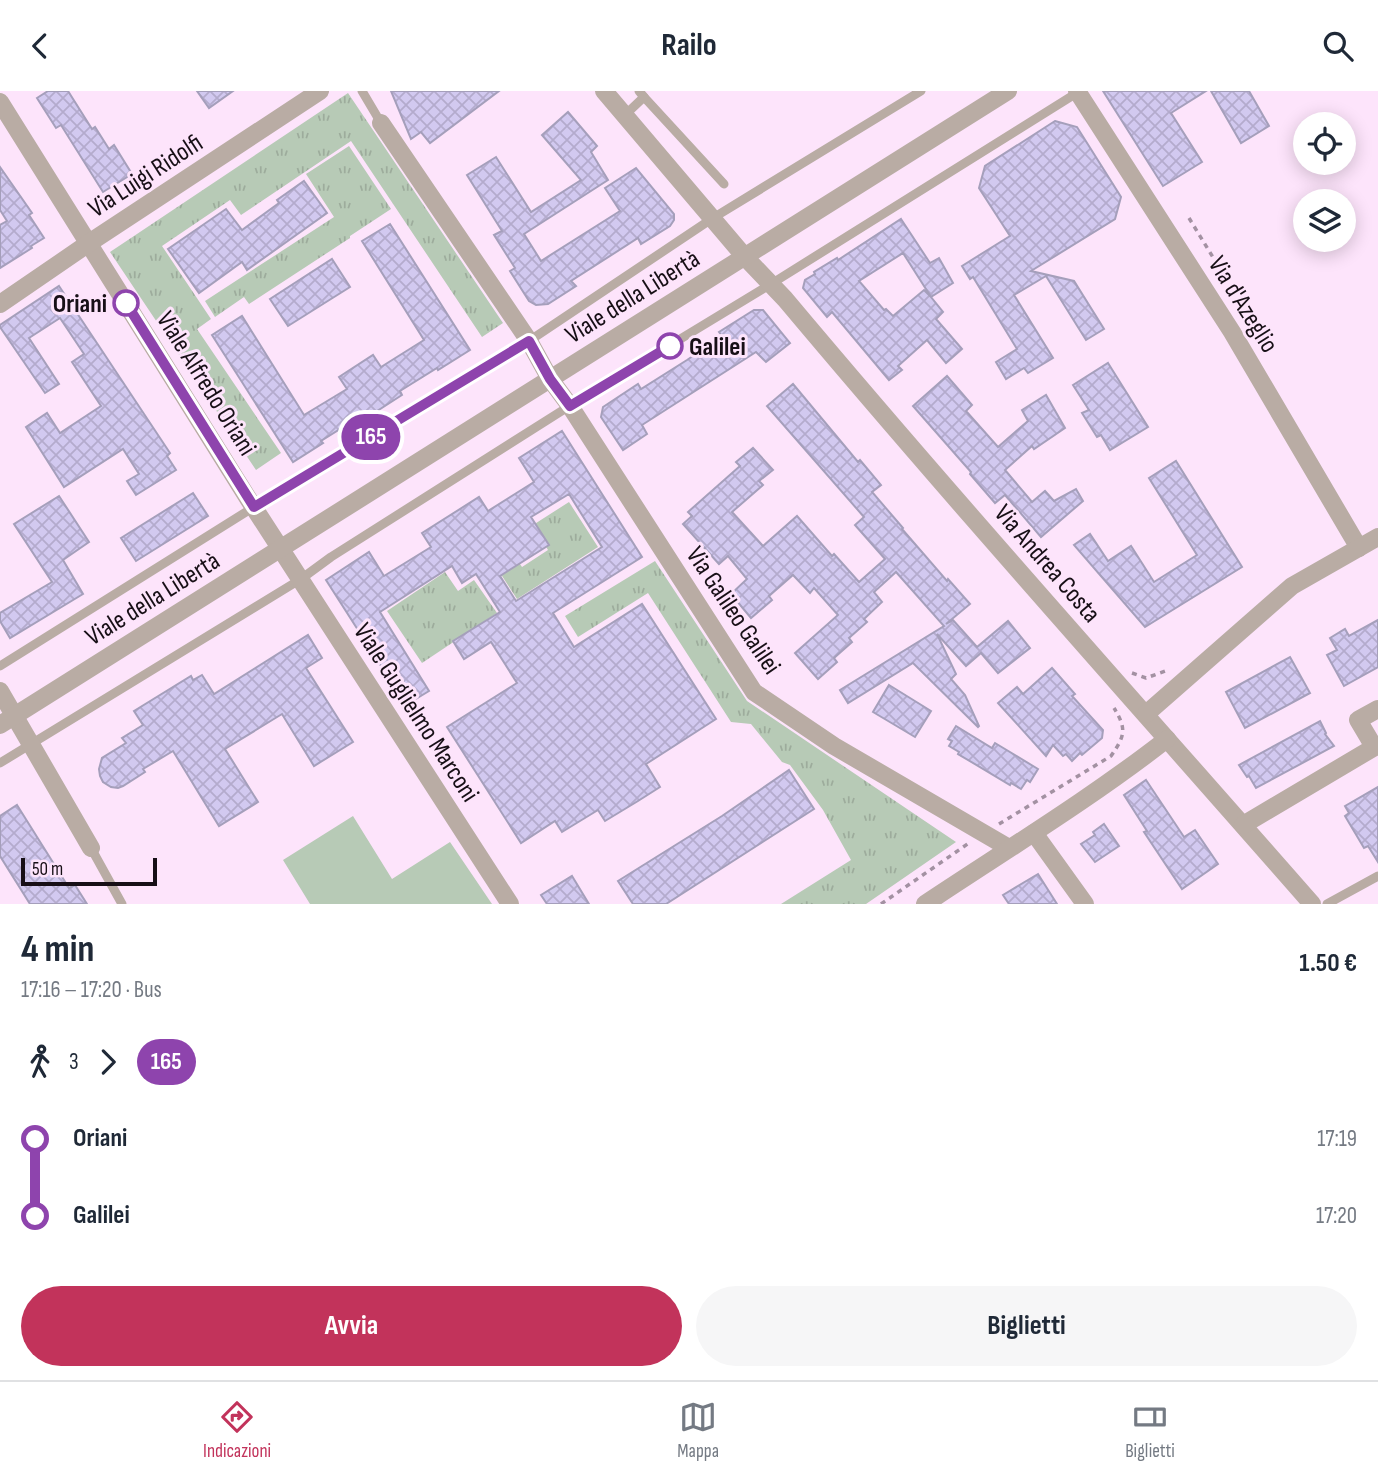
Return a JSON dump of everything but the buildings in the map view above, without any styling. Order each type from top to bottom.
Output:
[{"type":"street","name":"Via Luigi Ridolfi","points":[[0,304],[320,91]]},
{"type":"street","name":"Via Andrea Costa","points":[[604,91],[1045,602],[1312,904]]},
{"type":"street","name":"Viale della Libertà","points":[[8,720],[1008,91]]},
{"type":"street","name":"Via d'Azeglio","points":[[1078,91],[1232,332],[1359,548]]},
{"type":"street","name":"Viale Alfredo Oriani","points":[[0,102],[280,549]]},
{"type":"street","name":"Via Galileo Galilei","points":[[381,123],[529,341],[550,379],[754,692],[834,746],[1009,848]]},
{"type":"street","points":[[1146,714],[1292,586],[1378,537]]},
{"type":"street","name":"Viale Guglielmo Marconi","points":[[280,549],[510,904]]},
{"type":"street","points":[[0,691],[8,720],[30,744],[91,848]]},
{"type":"street","points":[[1243,825],[1376,746],[1358,720],[1378,709]]},
{"type":"street","points":[[925,904],[1124,773],[1167,740]]},
{"type":"street","points":[[1034,833],[1085,904]]},
{"type":"lane","points":[[362,91],[381,123]]},
{"type":"lane","points":[[898,91],[903,102]]},
{"type":"lane","points":[[0,666],[254,507],[529,341],[713,218],[921,91]]},
{"type":"lane","points":[[0,763],[301,579],[331,557],[570,406],[771,284],[1078,91]]},
{"type":"lane","points":[[625,115],[641,94],[724,184]]},
{"type":"lane","points":[[91,848],[122,904]]},
{"type":"lane","points":[[1327,904],[1378,876]]},
{"type":"path","points":[[1189,218],[1225,277]]},
{"type":"path","points":[[1112,675],[1120,669],[1146,678],[1177,668]]},
{"type":"path","points":[[881,904],[984,833],[1111,756],[1122,740],[1123,728],[1113,706]]},
{"type":"green space","points":[[348,93],[503,323],[482,337],[351,141],[241,215],[230,200],[162,246],[211,319],[197,329],[281,453],[256,470],[110,252]]},
{"type":"green space","points":[[349,146],[391,209],[249,304],[244,297],[215,317],[205,301],[334,217],[306,174]]},
{"type":"green space","points":[[569,502],[598,547],[517,599],[493,562],[511,551],[522,567],[548,550],[533,525]]},
{"type":"green space","points":[[655,561],[747,701],[956,842],[866,904],[781,904],[851,860],[823,810],[790,765],[782,762],[751,724],[731,722],[648,593],[578,637],[565,616]]},
{"type":"green space","points":[[445,572],[458,591],[474,580],[497,613],[422,663],[387,611]]},
{"type":"green space","points":[[353,816],[392,879],[450,842],[492,904],[310,904],[283,860]]},
{"type":"bus line","name":"165","points":[[126,303],[254,507],[529,341],[550,379],[570,406],[670,346]]},
{"type":"place","name":"Oriani","points":[[126,303]]},
{"type":"place","name":"Galilei","points":[[670,346]]}]
